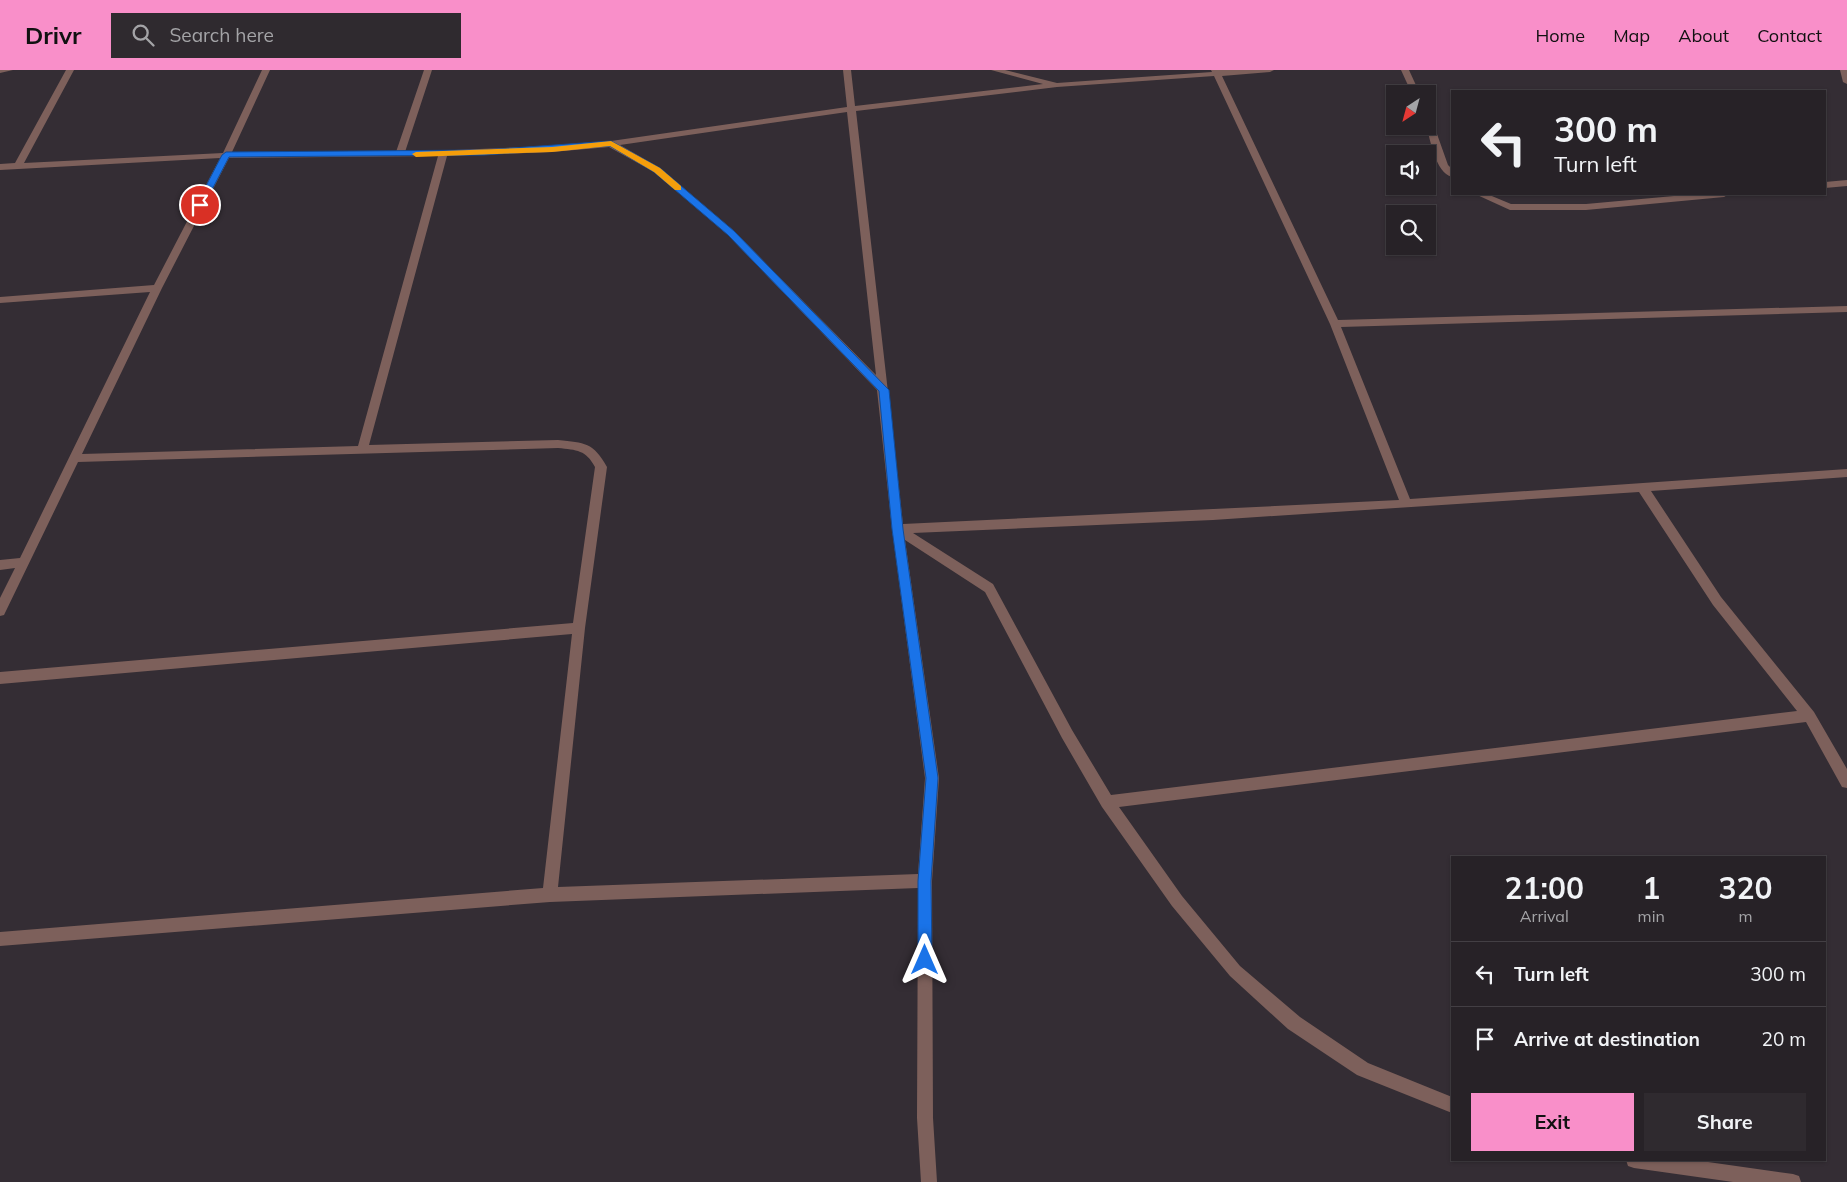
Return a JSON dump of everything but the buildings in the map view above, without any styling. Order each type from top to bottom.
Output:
[{"type":"street","points":[[0,70],[9,70]]},
{"type":"street","points":[[18,166],[70,70]]},
{"type":"street","points":[[0,611],[157,288],[226,155],[266,70]]},
{"type":"street","points":[[400,155],[428,70]]},
{"type":"street","points":[[847,70],[898,529],[932,778],[925,881],[925,1118],[929,1182]]},
{"type":"street","points":[[995,70],[1057,86]]},
{"type":"street","points":[[0,167],[226,155],[400,155],[552,149],[611,144],[851,109],[1057,86],[1216,71],[1270,70]]},
{"type":"street","points":[[1405,70],[1412,85]]},
{"type":"street","points":[[1844,70],[1847,82]]},
{"type":"street","points":[[1216,71],[1335,324],[1406,504]]},
{"type":"street","points":[[1433,135],[1444,166],[1451,173]]},
{"type":"street","points":[[611,144],[657,170],[731,233],[884,390]]},
{"type":"street","points":[[362,450],[443,154]]},
{"type":"street","points":[[1826,185],[1847,184]]},
{"type":"street","points":[[1482,195],[1510,208],[1586,207],[1713,195]]},
{"type":"street","points":[[0,300],[157,288]]},
{"type":"street","points":[[1335,324],[1847,309]]},
{"type":"street","points":[[75,458],[558,444],[578,446],[593,453],[601,467],[578,628],[550,895]]},
{"type":"street","points":[[898,529],[1204,516],[1406,504],[1847,473]]},
{"type":"street","points":[[1642,487],[1717,601],[1809,716],[1847,782]]},
{"type":"street","points":[[898,529],[989,588],[1067,734],[1107,802],[1177,902],[1235,971],[1294,1023],[1363,1069],[1451,1105]]},
{"type":"street","points":[[0,565],[24,562]]},
{"type":"street","points":[[0,678],[578,628]]},
{"type":"street","points":[[1107,802],[1809,716]]},
{"type":"street","points":[[0,939],[550,895],[925,881]]},
{"type":"street","points":[[1641,1161],[1793,1182]]},
{"type":"slow traffic","points":[[416,154],[484,153],[611,144],[657,170],[678,188]]},
{"type":"route","points":[[200,205],[226,155],[484,153],[611,144],[657,170],[731,233],[884,390],[898,529],[932,778],[925,881],[925,960]]}]
